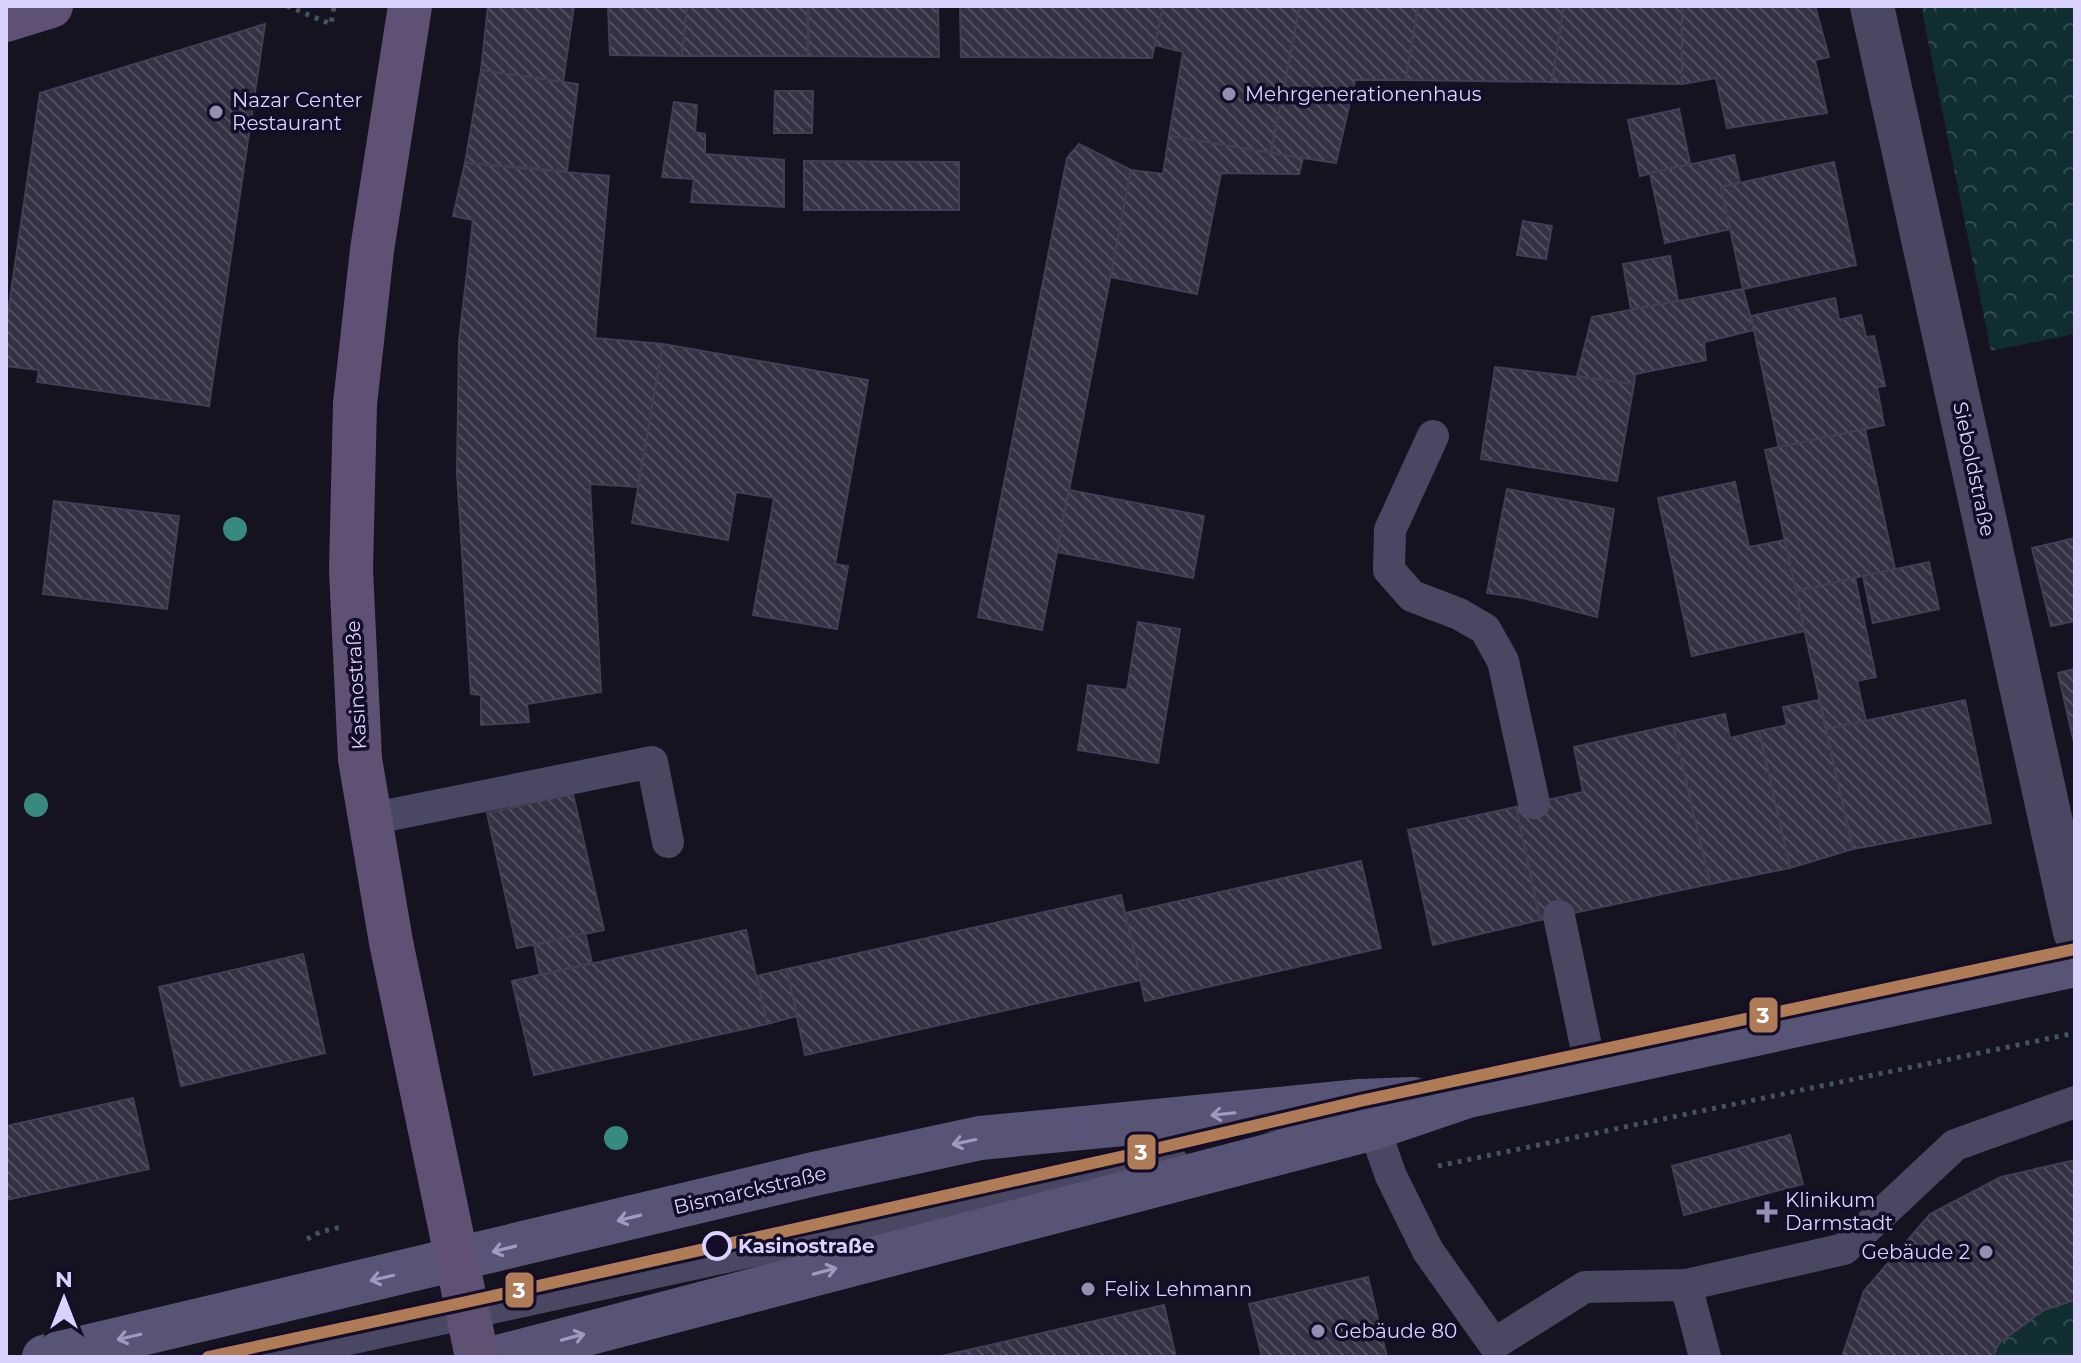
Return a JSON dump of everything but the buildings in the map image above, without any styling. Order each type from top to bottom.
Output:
[{"type":"main road","points":[[6,20],[51,6]]},
{"type":"main road","name":"Kasinostraße","points":[[410,6],[372,250],[355,404],[351,570],[360,759],[391,942],[477,1357]]},
{"type":"main road","name":"Bismarckstraße","points":[[498,1357],[1374,1128],[1468,1096],[2075,965]]},
{"type":"main road","name":"Bismarckstraße","points":[[44,1357],[814,1174],[980,1138],[1360,1101],[1468,1096]]},
{"type":"street","name":"Sieboldstraße","points":[[1872,6],[2075,932]]},
{"type":"lane","points":[[1433,436],[1390,530],[1389,570],[1412,596],[1459,614],[1485,629],[1503,661],[1534,803]]},
{"type":"lane","points":[[370,819],[652,762],[668,842]]},
{"type":"lane","points":[[1559,916],[1591,1070]]},
{"type":"lane","name":"Bismarckstraße","points":[[266,1357],[1468,1096]]},
{"type":"lane","points":[[1374,1128],[1391,1176],[1428,1251],[1494,1350],[1585,1287],[1686,1285],[1844,1249],[1955,1145],[2075,1102]]},
{"type":"lane","points":[[1686,1285],[1705,1357]]},
{"type":"path","points":[[287,6],[331,24],[334,6]]},
{"type":"path","points":[[1391,1176],[2075,1033]]},
{"type":"path","points":[[320,1232],[340,1227]]},
{"type":"green space","points":[[1921,6],[2075,6],[2075,334],[1991,351]]},
{"type":"green space","points":[[2075,1300],[2075,1357],[1993,1357],[1999,1343],[2044,1310]]},
{"type":"transit line","name":"3","points":[[208,1357],[1129,1155],[1360,1101],[2075,949]]},
{"type":"place","name":"Mehrgenerationenhaus","points":[[1229,94]]},
{"type":"place","name":"Nazar Center Restaurant","points":[[216,112]]},
{"type":"place","name":"Klinikum Darmstadt","points":[[1767,1212]]},
{"type":"place","name":"Kasinostraße","points":[[717,1246]]},
{"type":"place","name":"Gebäude 2","points":[[1986,1252]]},
{"type":"place","name":"Felix Lehmann","points":[[1088,1289]]},
{"type":"place","name":"Gebäude 80","points":[[1318,1331]]}]
